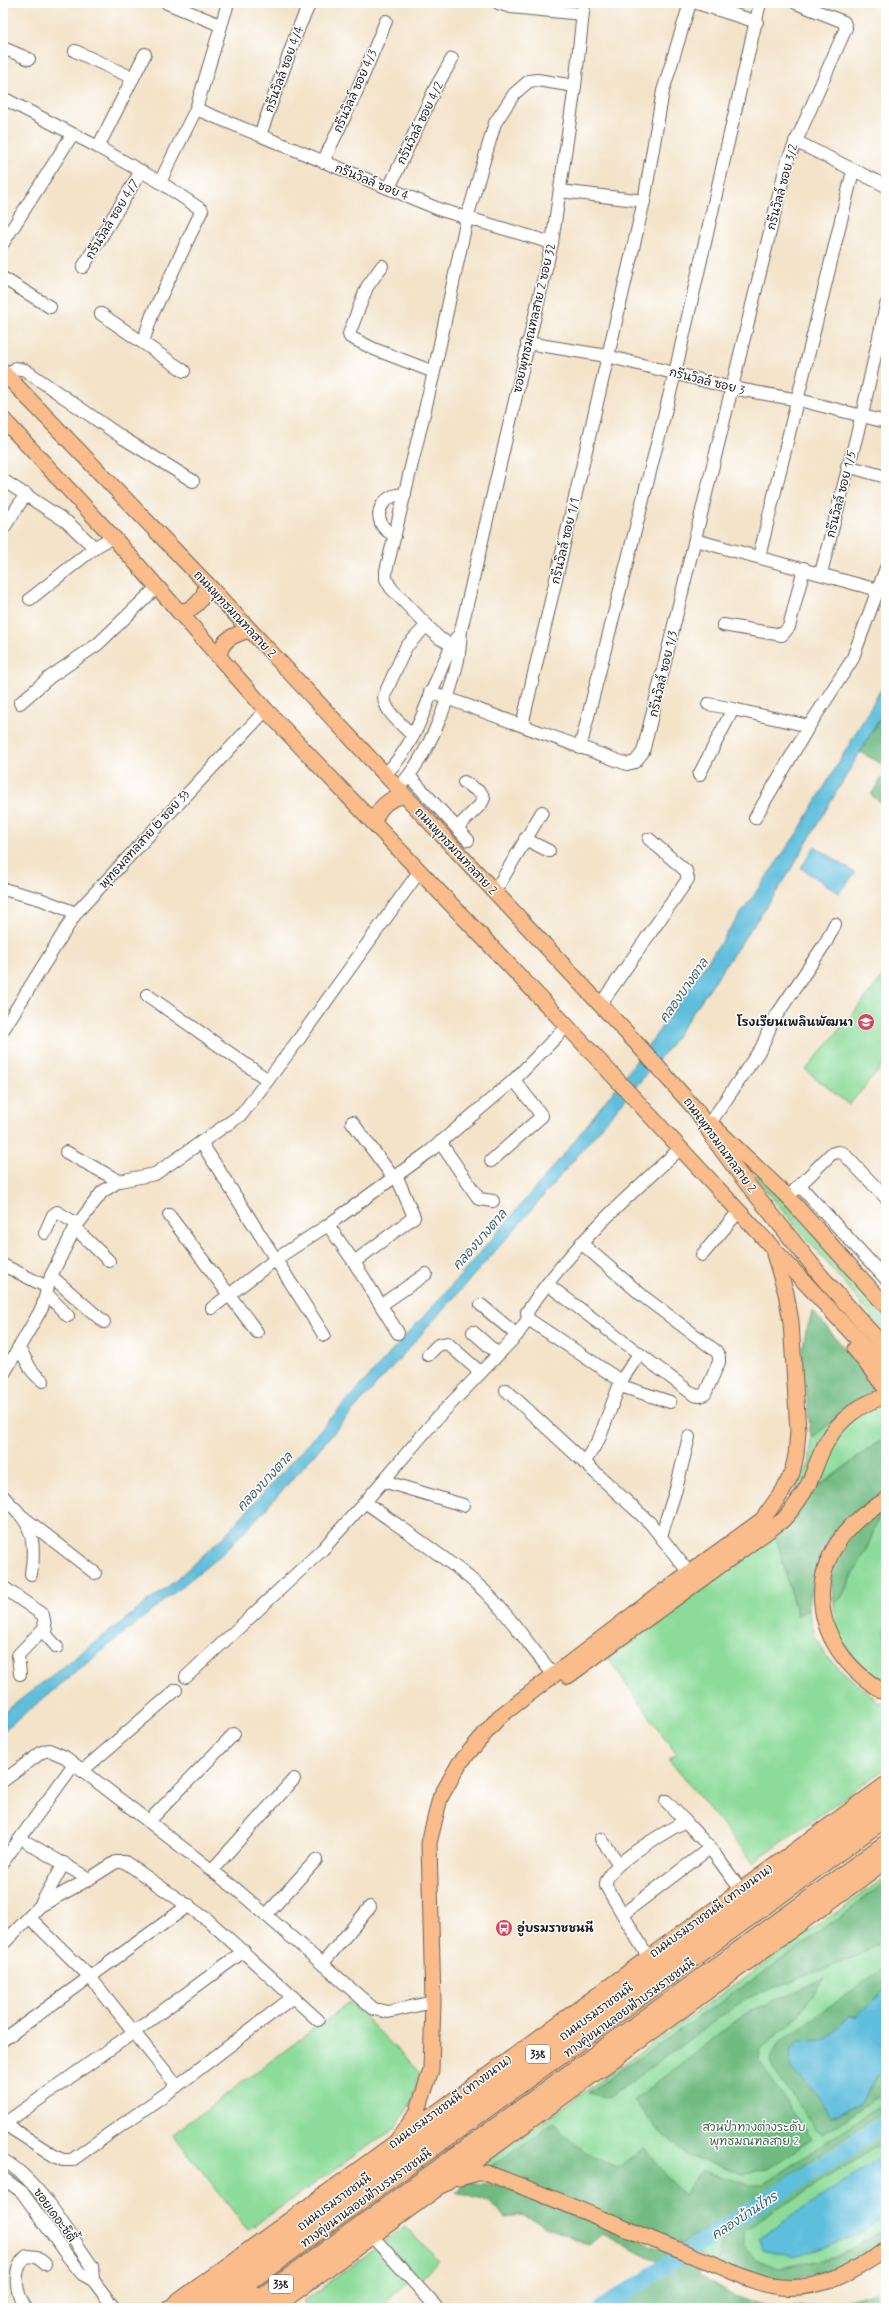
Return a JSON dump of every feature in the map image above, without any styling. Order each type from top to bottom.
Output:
[{"type":"highway","name":"ถนนบรมราชชนนี","points":[[190,2308],[886,1801]]},
{"type":"highway","name":"338","points":[[247,2308],[886,1844]]},
{"type":"highway","points":[[177,2308],[221,2280],[266,2246],[286,2237]]},
{"type":"highway","points":[[260,2308],[315,2259]]},
{"type":"main road","name":"ถนนพุทธมณฑลสาย 2","points":[[5,375],[207,584],[494,893],[639,1046],[697,1111],[714,1141],[825,1281],[886,1349]]},
{"type":"main road","name":"ถนนพุทธมณฑลสาย 2","points":[[3,420],[113,538],[266,710],[639,1102],[823,1304],[886,1370]]},
{"type":"main road","points":[[178,611],[186,611],[196,605],[204,595],[207,584]]},
{"type":"main road","points":[[219,657],[221,649],[228,639],[236,634],[250,630]]},
{"type":"main road","points":[[374,823],[376,814],[389,800],[401,792]]},
{"type":"main road","points":[[697,1111],[788,1197],[886,1306]]},
{"type":"main road","points":[[396,2142],[417,2113],[427,2086],[433,2052],[429,1858],[432,1826],[440,1798],[459,1764],[499,1717],[762,1520],[783,1491],[792,1472],[796,1455],[798,1431],[791,1322],[786,1293],[770,1246]]},
{"type":"main road","points":[[823,1304],[886,1389]]},
{"type":"main road","points":[[499,1717],[517,1711],[538,1698],[783,1520],[802,1494],[826,1443],[836,1428],[849,1415],[865,1405],[886,1397]]},
{"type":"main road","points":[[886,1500],[865,1513],[843,1534],[831,1556],[823,1578],[821,1598],[831,1638],[842,1656],[855,1671],[870,1684],[886,1693]]},
{"type":"main road","name":"ถนนบรมราชชนนี (ทางขนาน)","points":[[169,2308],[886,1784]]},
{"type":"main road","name":"ทางคู่ขนานลอยฟ้าบรมราชชนนี","points":[[215,2308],[886,1819]]},
{"type":"main road","name":"ทางคู่ขนานลอยฟ้าบรมราชชนนี","points":[[235,2308],[886,1835]]},
{"type":"main road","name":"338","points":[[274,2308],[886,1861]]},
{"type":"main road","points":[[450,2180],[478,2173],[487,2173],[564,2202],[665,2245],[713,2263],[739,2276],[781,2287],[806,2286],[846,2276],[886,2249]]},
{"type":"street","points":[[167,3],[220,25]]},
{"type":"street","points":[[160,182],[196,109],[220,25],[228,3]]},
{"type":"street","name":"กรีนวิลล์ ซอย 4/4","points":[[260,135],[299,26],[310,3]]},
{"type":"street","points":[[498,3],[511,7],[583,8]]},
{"type":"street","name":"กรีนวิลล์ ซอย 1/1","points":[[522,725],[644,201],[663,91],[690,3]]},
{"type":"street","points":[[697,3],[757,22]]},
{"type":"street","points":[[580,748],[675,373],[757,22],[760,3]]},
{"type":"street","name":"กรีนวิลล์ ซอย 3/2","points":[[732,388],[787,162],[794,141],[847,25],[844,22],[796,3]]},
{"type":"street","name":"ซอยพุทธมณฑลสาย 2 ซอย 32","points":[[401,792],[409,776],[427,748],[458,663],[460,630],[552,243],[575,86],[583,8]]},
{"type":"street","name":"กรีนวิลล์ ซอย 4/3","points":[[323,162],[355,95],[386,20]]},
{"type":"street","points":[[3,48],[29,58]]},
{"type":"street","points":[[75,51],[133,78]]},
{"type":"street","points":[[98,147],[145,54]]},
{"type":"street","name":"กรีนวิลล์ ซอย 4/2","points":[[389,188],[435,89],[452,58]]},
{"type":"street","points":[[452,645],[439,638],[391,588],[386,579],[386,571],[434,372],[467,218],[495,122],[514,94],[529,81],[537,80],[575,86]]},
{"type":"street","points":[[3,98],[98,147],[160,182],[201,208],[202,212],[152,315],[143,342]]},
{"type":"street","name":"กรีนวิลล์ ซอย 4","points":[[196,109],[323,162],[467,218],[552,243]]},
{"type":"street","points":[[3,243],[72,134]]},
{"type":"street","points":[[794,141],[886,186]]},
{"type":"street","points":[[760,558],[853,170]]},
{"type":"street","name":"กรีนวิลล์ ซอย 4/7","points":[[83,267],[141,171]]},
{"type":"street","points":[[560,191],[644,201]]},
{"type":"street","points":[[382,266],[367,287],[349,334],[350,337],[374,349],[434,372]]},
{"type":"street","points":[[3,278],[50,307]]},
{"type":"street","name":"กรีนวิลล์ ซอย 1/5","points":[[821,573],[847,466],[862,415],[886,305]]},
{"type":"street","points":[[101,314],[184,371]]},
{"type":"street","name":"กรีนวิลล์ ซอย 3","points":[[527,343],[608,356],[732,388],[799,400],[886,422]]},
{"type":"street","points":[[5,375],[16,368],[25,370],[123,438],[193,481]]},
{"type":"street","name":"กรีนวิลล์ ซอย 1/3","points":[[430,692],[522,725],[580,748],[627,764],[634,762],[643,752],[732,388]]},
{"type":"street","points":[[847,466],[886,477]]},
{"type":"street","points":[[3,480],[74,526],[95,548]]},
{"type":"street","points":[[3,529],[26,494]]},
{"type":"street","points":[[395,536],[382,525],[379,515],[381,508],[389,497],[397,494],[405,495]]},
{"type":"street","points":[[30,599],[95,548],[113,538]]},
{"type":"street","points":[[695,540],[760,558],[804,568],[878,590]]},
{"type":"street","points":[[723,625],[782,635],[789,627],[804,568]]},
{"type":"street","points":[[755,818],[809,726],[852,660],[886,568]]},
{"type":"street","points":[[20,703],[50,677],[98,644],[156,588]]},
{"type":"street","points":[[413,736],[389,710],[384,703],[384,696],[406,647],[427,626]]},
{"type":"street","name":"ซอยพุทธมณฑลสาย 2 ซอย 32","points":[[385,774],[396,764],[413,736],[430,692],[460,630]]},
{"type":"street","points":[[708,704],[809,726]]},
{"type":"street","points":[[700,775],[733,709]]},
{"type":"street","name":"พุทธมลฑลสาย ๒ ซอย 33","points":[[3,1030],[76,913],[266,710]]},
{"type":"street","points":[[409,776],[468,840]]},
{"type":"street","points":[[457,828],[481,804],[484,798],[481,793],[464,782]]},
{"type":"street","points":[[494,893],[542,812]]},
{"type":"street","points":[[525,839],[549,851]]},
{"type":"street","points":[[600,1005],[688,880],[686,871],[649,839]]},
{"type":"street","points":[[3,1375],[42,1308],[48,1285],[76,1226],[102,1192],[119,1181],[155,1174],[242,1114],[419,872]]},
{"type":"street","points":[[3,889],[40,899],[76,913]]},
{"type":"street","points":[[710,1123],[762,1047],[772,1022],[826,942],[836,924]]},
{"type":"street","points":[[147,995],[268,1080]]},
{"type":"street","points":[[212,1308],[276,1259],[328,1225],[440,1142],[514,1080],[567,1026]]},
{"type":"street","points":[[491,1161],[542,1116],[514,1080]]},
{"type":"street","points":[[352,1122],[395,1176],[414,1217],[354,1262]]},
{"type":"street","points":[[201,1142],[324,1335]]},
{"type":"street","points":[[440,1142],[478,1199],[493,1201]]},
{"type":"street","points":[[186,1677],[220,1643],[298,1573],[366,1502],[437,1418],[517,1335],[528,1319],[527,1312],[547,1284],[581,1243],[626,1196],[681,1148]]},
{"type":"street","points":[[66,1152],[119,1181]]},
{"type":"street","points":[[788,1197],[831,1154],[838,1152],[843,1153],[886,1198]]},
{"type":"street","points":[[800,1186],[886,1280]]},
{"type":"street","points":[[702,1255],[739,1211]]},
{"type":"street","points":[[44,1233],[53,1215],[57,1212],[76,1226],[110,1261]]},
{"type":"street","points":[[169,1215],[257,1332]]},
{"type":"street","points":[[328,1225],[354,1262],[398,1333]]},
{"type":"street","points":[[547,1284],[688,1390],[700,1396],[705,1394],[719,1362],[719,1356],[644,1297],[581,1243]]},
{"type":"street","points":[[3,1265],[48,1285],[104,1322]]},
{"type":"street","points":[[381,1305],[426,1274]]},
{"type":"street","points":[[48,1285],[68,1316]]},
{"type":"street","points":[[481,1305],[517,1335]]},
{"type":"street","points":[[528,1319],[621,1383],[670,1402]]},
{"type":"street","points":[[473,1332],[498,1354]]},
{"type":"street","points":[[428,1355],[438,1344],[447,1343],[480,1372]]},
{"type":"street","points":[[18,1348],[24,1356],[32,1373],[44,1381]]},
{"type":"street","points":[[584,1463],[599,1439],[621,1383],[640,1354]]},
{"type":"street","points":[[506,1390],[650,1523],[690,1574]]},
{"type":"street","points":[[661,1536],[676,1489],[689,1437]]},
{"type":"street","points":[[383,1481],[463,1505]]},
{"type":"street","points":[[3,1496],[23,1517],[95,1573]]},
{"type":"street","points":[[366,1502],[473,1580],[502,1609],[532,1650],[554,1675]]},
{"type":"street","points":[[23,1517],[33,1546],[34,1556],[31,1574]]},
{"type":"street","points":[[3,1587],[43,1615],[45,1620],[44,1628],[47,1636],[57,1647]]},
{"type":"street","points":[[20,1674],[18,1655],[44,1628]]},
{"type":"street","points":[[3,1862],[78,1768],[176,1690]]},
{"type":"street","points":[[149,1821],[234,1734]]},
{"type":"street","points":[[3,1781],[34,1756],[49,1750],[78,1768],[212,1870],[266,1914],[374,2009],[388,2012],[433,2002]]},
{"type":"street","points":[[212,1870],[294,1779]]},
{"type":"street","points":[[666,1801],[710,1848],[741,1890]]},
{"type":"street","points":[[648,1957],[610,1894],[606,1882],[619,1864],[685,1821]]},
{"type":"street","points":[[601,1839],[619,1864]]},
{"type":"street","points":[[28,1843],[89,1879]]},
{"type":"street","points":[[622,1914],[710,1848]]},
{"type":"street","points":[[266,1914],[316,1860]]},
{"type":"street","points":[[40,1906],[116,1862],[125,1862],[189,1905],[244,1951],[318,2020]]},
{"type":"street","points":[[3,1944],[40,1906],[64,1863]]},
{"type":"street","points":[[3,2040],[189,1905]]},
{"type":"street","points":[[323,1963],[370,1907]]},
{"type":"street","points":[[29,1917],[90,1978],[177,2086]]},
{"type":"street","points":[[244,1951],[134,2032],[3,2123],[56,2157],[63,2160],[72,2160],[177,2086],[293,1998]]},
{"type":"street","name":"ซอยเดอะซิตี้","points":[[3,2160],[14,2166],[30,2181],[92,2266],[93,2280]]},
{"type":"street","name":"ซอยเดอะซิตี้","points":[[3,2178],[22,2192],[66,2254],[82,2274],[93,2280],[114,2308]]},
{"type":"street","points":[[372,2236],[437,2308]]},
{"type":"street","points":[[66,2254],[77,2245]]},
{"type":"street","points":[[26,2308],[19,2298],[17,2289],[18,2267],[22,2260],[27,2256],[37,2257],[44,2264]]},
{"type":"green space","points":[[886,708],[886,766],[860,752]]},
{"type":"green space","points":[[886,771],[886,806],[871,795]]},
{"type":"green space","name":"โรงเรียนเพลินพัฒนา","points":[[886,973],[886,1062],[849,1105],[806,1070]]},
{"type":"green space","points":[[759,1174],[886,1314],[886,1333],[755,1177]]},
{"type":"green space","points":[[813,1311],[877,1387],[811,1438],[802,1351],[806,1331]]},
{"type":"green space","points":[[877,1387],[886,1397],[886,1436],[782,1514],[810,1462],[811,1438]]},
{"type":"green space","points":[[886,1436],[886,1511],[878,1519],[867,1548],[841,1598],[834,1603],[831,1582],[833,1566],[840,1553],[853,1536],[838,1526],[820,1554],[808,1609],[797,1616],[776,1536],[778,1517]]},
{"type":"green space","points":[[886,1511],[886,1686],[856,1662],[835,1628],[834,1603],[841,1598],[867,1548],[878,1519]]},
{"type":"green space","points":[[776,1536],[797,1616],[808,1609],[815,1636],[829,1660],[880,1703],[886,1703],[886,1768],[753,1862],[669,1760],[676,1754],[608,1658]]},
{"type":"green space","name":"สวนป่าทางต่างระดับ พุทธมณฑลสาย 2","points":[[886,1877],[886,2239],[786,2282],[738,2271],[482,2165]]},
{"type":"green space","points":[[886,1882],[886,1938],[857,1956],[745,1999],[608,2098],[588,2093],[786,1957]]},
{"type":"green space","points":[[886,1966],[886,1991],[857,2017],[847,2017],[827,2040],[798,2041],[791,2070],[816,2092],[831,2117],[860,2103],[877,2076],[886,2072],[886,2091],[822,2134],[817,2131],[773,2069],[771,2059],[778,2044]]},
{"type":"green space","points":[[824,1978],[798,2017],[760,2050],[759,2061],[812,2139],[766,2170],[744,2174],[688,2155],[656,2128],[634,2100],[745,2014]]},
{"type":"green space","points":[[350,2002],[419,2072],[411,2103],[397,2126],[248,2230],[173,2134]]},
{"type":"green space","points":[[886,2102],[886,2110],[761,2195],[681,2244],[489,2168],[555,2122],[582,2150],[617,2168],[644,2148],[683,2195],[703,2171],[750,2185],[762,2185]]},
{"type":"green space","points":[[886,2130],[886,2140],[751,2226],[744,2233],[744,2247],[755,2259],[779,2268],[837,2257],[886,2229],[886,2239],[851,2264],[786,2282],[738,2271],[718,2262],[721,2241],[738,2225]]},
{"type":"green space","points":[[468,2182],[504,2186],[668,2252],[661,2264],[602,2234],[589,2245],[522,2215],[506,2217],[488,2202],[456,2192]]},
{"type":"green space","points":[[405,2226],[439,2261],[419,2281],[414,2275],[386,2301],[391,2308],[308,2308],[303,2302]]},
{"type":"green space","points":[[685,2259],[700,2264],[699,2275],[735,2297],[776,2308],[614,2308]]},
{"type":"green space","points":[[875,2292],[881,2308],[787,2308],[836,2303]]},
{"type":"water","points":[[886,681],[886,708],[784,881],[666,1051],[522,1221],[263,1512],[222,1554],[3,1731],[3,1713],[175,1581],[223,1537],[463,1273],[569,1148],[656,1035],[798,832]]},
{"type":"water","points":[[815,846],[855,873],[839,893],[801,868]]},
{"type":"water","points":[[883,1991],[886,1991],[886,2072],[877,2076],[860,2103],[831,2117],[816,2092],[791,2070],[790,2052],[798,2041],[827,2040],[847,2017],[857,2017]]},
{"type":"water","points":[[886,2154],[886,2214],[855,2237],[795,2257],[763,2250],[759,2238]]},
{"type":"waterway","name":"คลองบ้านไทร","points":[[603,2308],[739,2217],[823,2165],[886,2122]]},
{"type":"place","name":"โรงเรียนเพลินพัฒนา","points":[[866,1022]]},
{"type":"place","name":"อู่บรมราชชนนี","points":[[504,1928]]},
{"type":"water label","name":"คลองบางตาล","points":[[683,990]]},
{"type":"water label","name":"คลองบางตาล","points":[[479,1239]]},
{"type":"water label","name":"คลองบางตาล","points":[[264,1481]]}]
